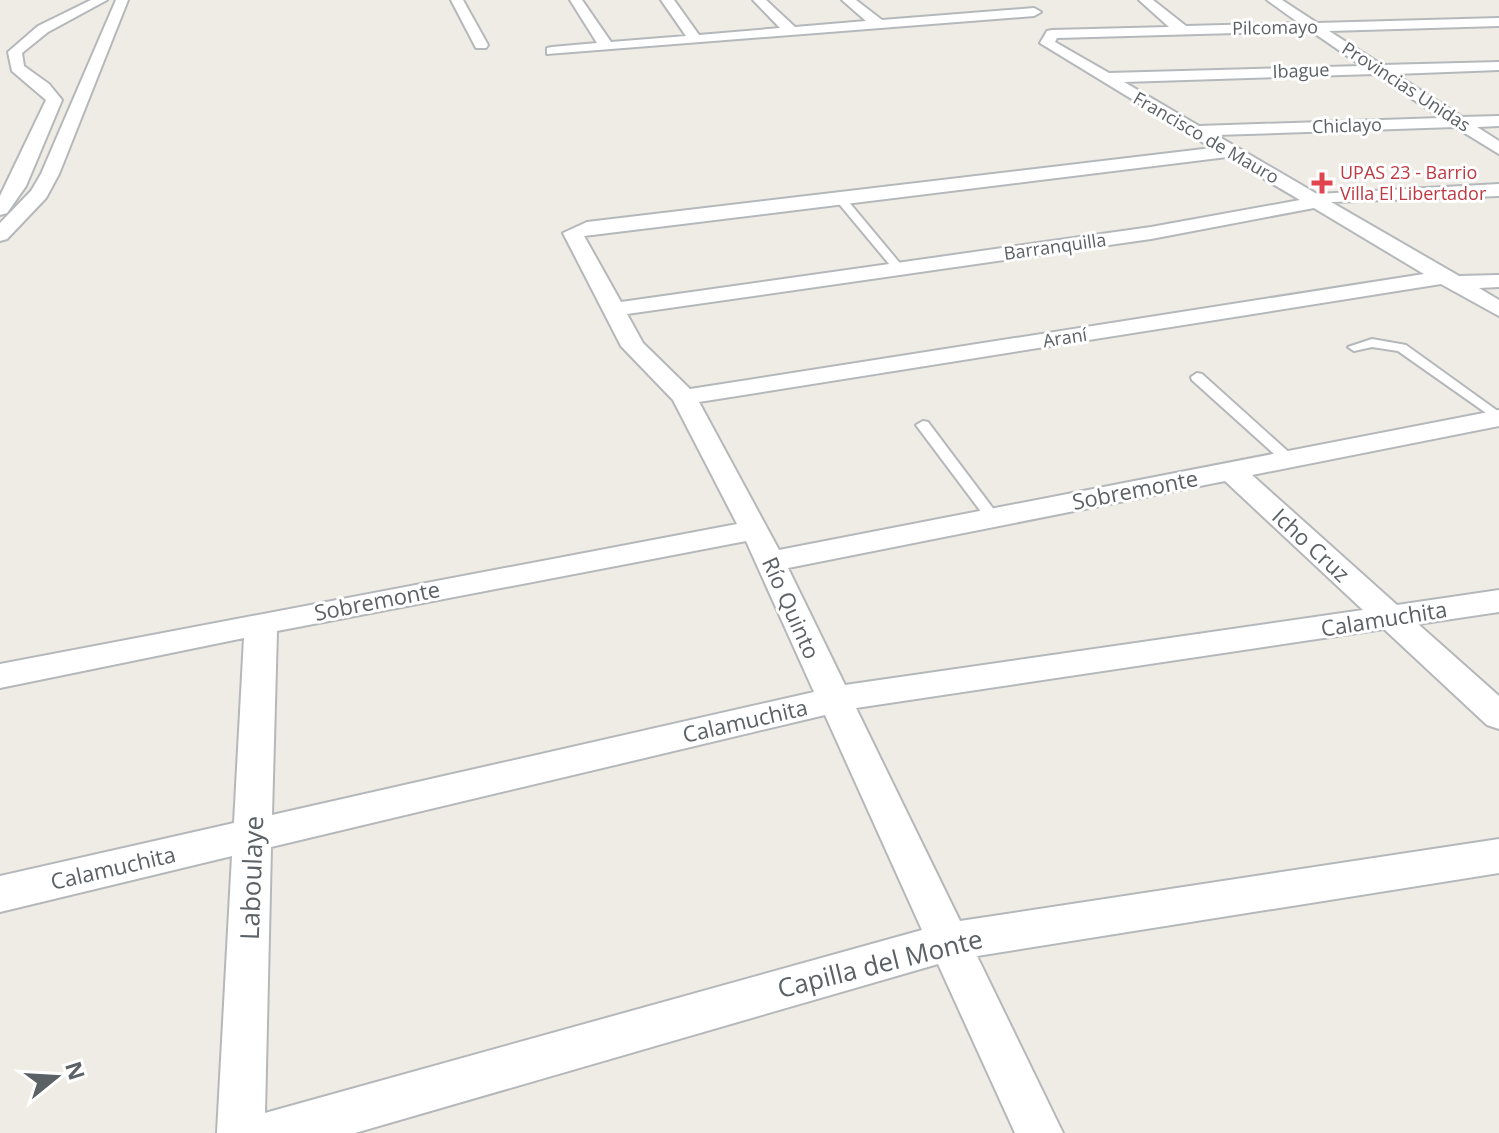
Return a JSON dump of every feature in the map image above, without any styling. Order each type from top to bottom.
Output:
[{"type":"street","points":[[1,208],[17,186],[54,100],[49,90],[17,70],[7,52],[43,29],[101,0]]},
{"type":"street","points":[[0,235],[29,206],[50,174],[122,0]]},
{"type":"street","points":[[457,0],[481,45]]},
{"type":"street","points":[[576,0],[607,47]]},
{"type":"street","points":[[667,0],[696,40]]},
{"type":"street","points":[[759,0],[791,31]]},
{"type":"street","points":[[848,0],[878,24]]},
{"type":"street","points":[[937,0],[961,17]]},
{"type":"street","points":[[1023,0],[1052,34]]},
{"type":"street","points":[[1145,0],[1182,30]]},
{"type":"street","name":"Provincias Unidas","points":[[1273,0],[1499,149]]},
{"type":"street","points":[[552,51],[1034,12]]},
{"type":"street","name":"Pilcomayo","points":[[1052,34],[1499,22]]},
{"type":"street","name":"Francisco de Mauro","points":[[1052,34],[1047,43],[1103,78],[1499,309]]},
{"type":"street","name":"Ibague","points":[[1103,78],[1499,66]]},
{"type":"street","name":"Chiclayo","points":[[1196,131],[1499,121]]},
{"type":"street","points":[[839,197],[1229,151]]},
{"type":"street","name":"Barranquilla","points":[[611,310],[1151,233],[1326,197],[1499,190]]},
{"type":"street","name":"Río Quinto","points":[[839,197],[587,228],[573,233],[611,310],[633,346],[684,397],[762,546],[832,700],[950,941],[1039,1133]]},
{"type":"street","points":[[1,208],[29,206]]},
{"type":"street","name":"Araní","points":[[684,397],[1450,280],[1499,281]]},
{"type":"street","name":"Sobremonte","points":[[0,676],[261,623],[762,546],[993,518],[1499,418]]},
{"type":"street","name":"Icho Cruz","points":[[1231,471],[1499,716]]},
{"type":"street","name":"Calamuchita","points":[[0,894],[832,700],[1499,601]]},
{"type":"street","name":"Laboulaye","points":[[241,1133],[261,623]]},
{"type":"street","name":"Capilla del Monte","points":[[274,1133],[950,941],[1499,856]]},
{"type":"lane","points":[[839,197],[899,269]]},
{"type":"lane","points":[[1354,347],[1372,343],[1402,348],[1499,418]]},
{"type":"lane","points":[[1197,377],[1288,459]]},
{"type":"lane","points":[[923,425],[993,518]]},
{"type":"place","name":"UPAS 23 - Barrio Villa El Libertador","points":[[1322,183]]}]
